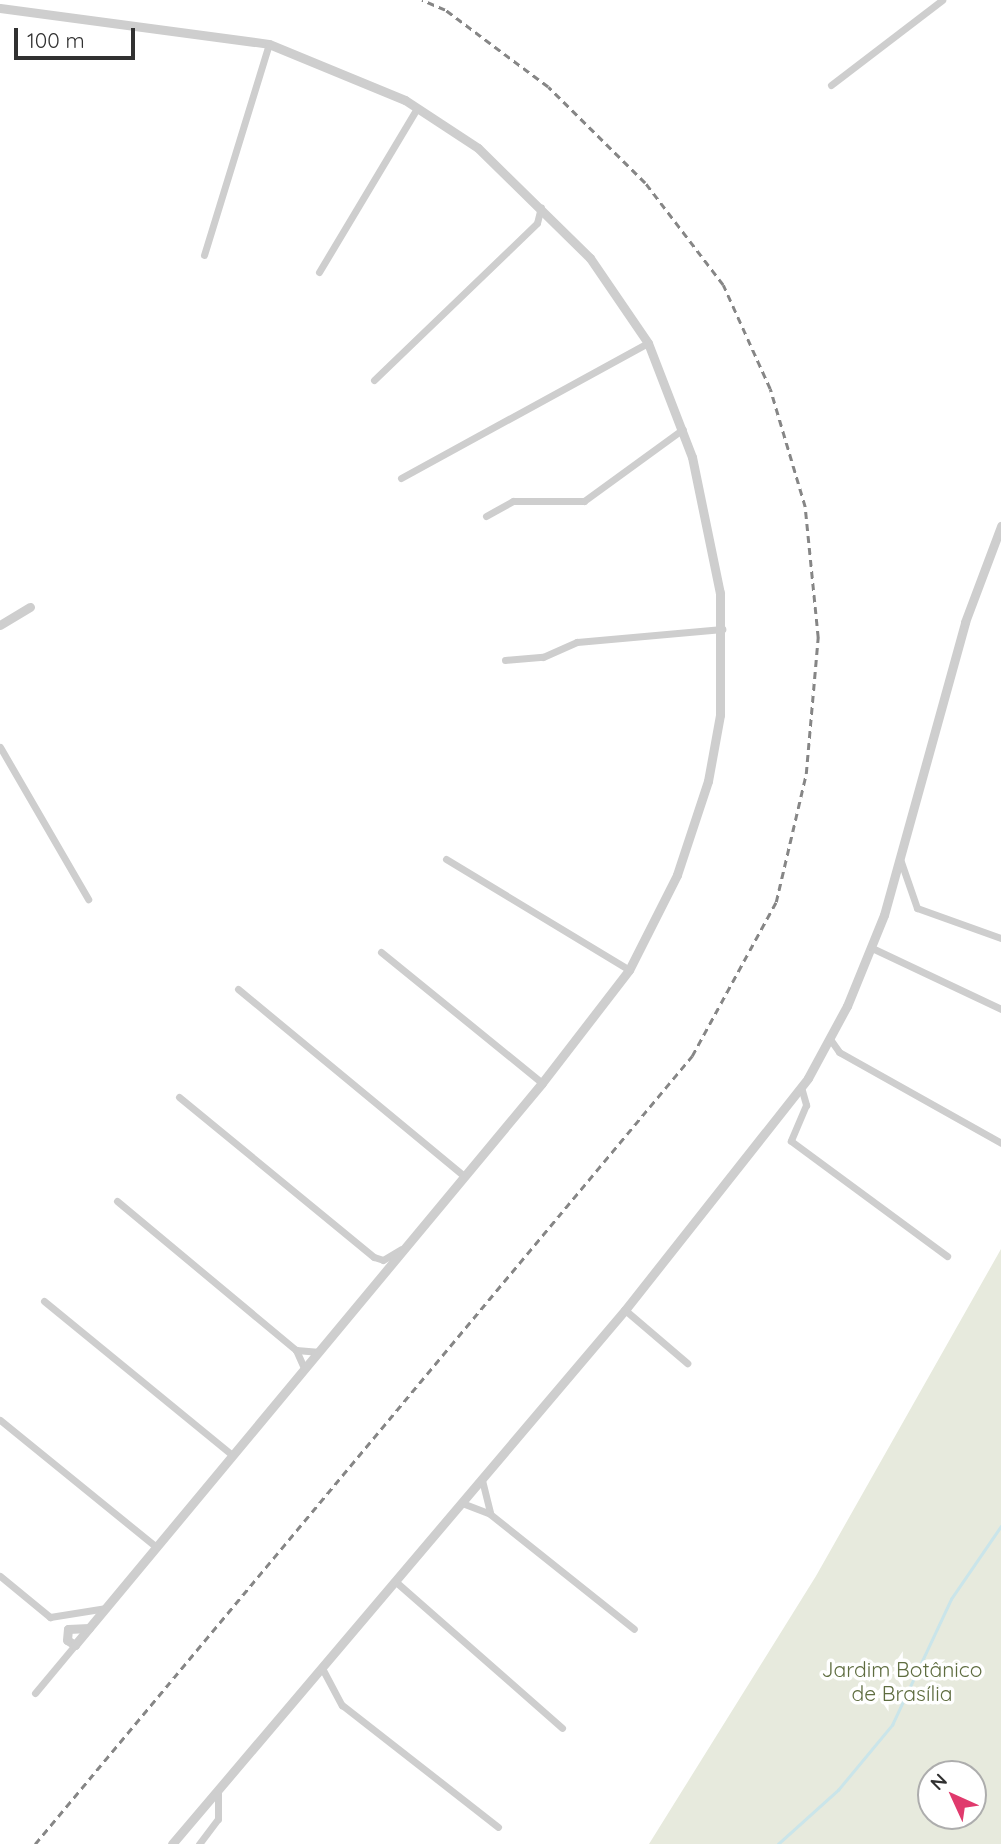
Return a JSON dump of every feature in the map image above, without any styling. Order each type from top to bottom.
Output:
[{"type":"street","points":[[831,85],[942,0]]},
{"type":"street","points":[[0,8],[269,44],[340,69],[417,108],[478,148],[541,206],[590,258],[648,343],[683,429],[716,560],[722,629],[720,715],[708,781],[677,875],[629,970],[542,1083],[35,1693]]},
{"type":"street","points":[[204,255],[269,44]]},
{"type":"street","points":[[319,272],[417,108]]},
{"type":"street","points":[[374,380],[537,223],[541,206]]},
{"type":"street","points":[[537,223],[555,220]]},
{"type":"street","points":[[401,478],[648,343]]},
{"type":"street","points":[[486,516],[513,501],[584,501],[683,429]]},
{"type":"street","points":[[172,1844],[323,1670],[625,1310],[801,1087],[822,1055],[872,948],[900,859],[962,632],[1001,526]]},
{"type":"street","points":[[0,625],[30,607]]},
{"type":"street","points":[[505,660],[543,657],[577,642],[722,629]]},
{"type":"street","points":[[0,747],[88,899]]},
{"type":"street","points":[[446,859],[629,970]]},
{"type":"street","points":[[900,859],[917,908],[1001,938]]},
{"type":"street","points":[[872,948],[1001,1009]]},
{"type":"street","points":[[381,951],[542,1083]]},
{"type":"street","points":[[238,989],[464,1177]]},
{"type":"street","points":[[831,1039],[839,1052],[1001,1143]]},
{"type":"street","points":[[822,1055],[839,1052]]},
{"type":"street","points":[[801,1087],[806,1105],[791,1141],[947,1255]]},
{"type":"street","points":[[179,1097],[374,1256],[386,1259],[404,1247]]},
{"type":"street","points":[[117,1201],[296,1350],[303,1368]]},
{"type":"street","points":[[44,1300],[232,1455]]},
{"type":"street","points":[[625,1310],[687,1363]]},
{"type":"street","points":[[296,1350],[317,1352]]},
{"type":"street","points":[[0,1420],[156,1547]]},
{"type":"street","points":[[482,1480],[490,1514]]},
{"type":"street","points":[[462,1503],[490,1514],[634,1629]]},
{"type":"street","points":[[0,1576],[50,1617],[106,1608]]},
{"type":"street","points":[[396,1582],[562,1728]]},
{"type":"street","points":[[75,1644],[67,1640],[68,1629],[89,1628]]},
{"type":"street","points":[[323,1670],[342,1705],[498,1827]]},
{"type":"street","points":[[199,1844],[218,1819],[218,1790]]},
{"type":"green space","name":"Jardim Botânico de Brasília","points":[[1001,1249],[1001,1844],[649,1844],[816,1576]]},
{"type":"waterway","points":[[778,1844],[838,1790],[892,1725],[951,1599],[1001,1526]]},
{"type":"railway","points":[[35,1844],[692,1056],[776,902],[806,774],[818,638],[805,507],[770,389],[723,285],[645,183],[548,87],[445,10],[422,0]]}]
